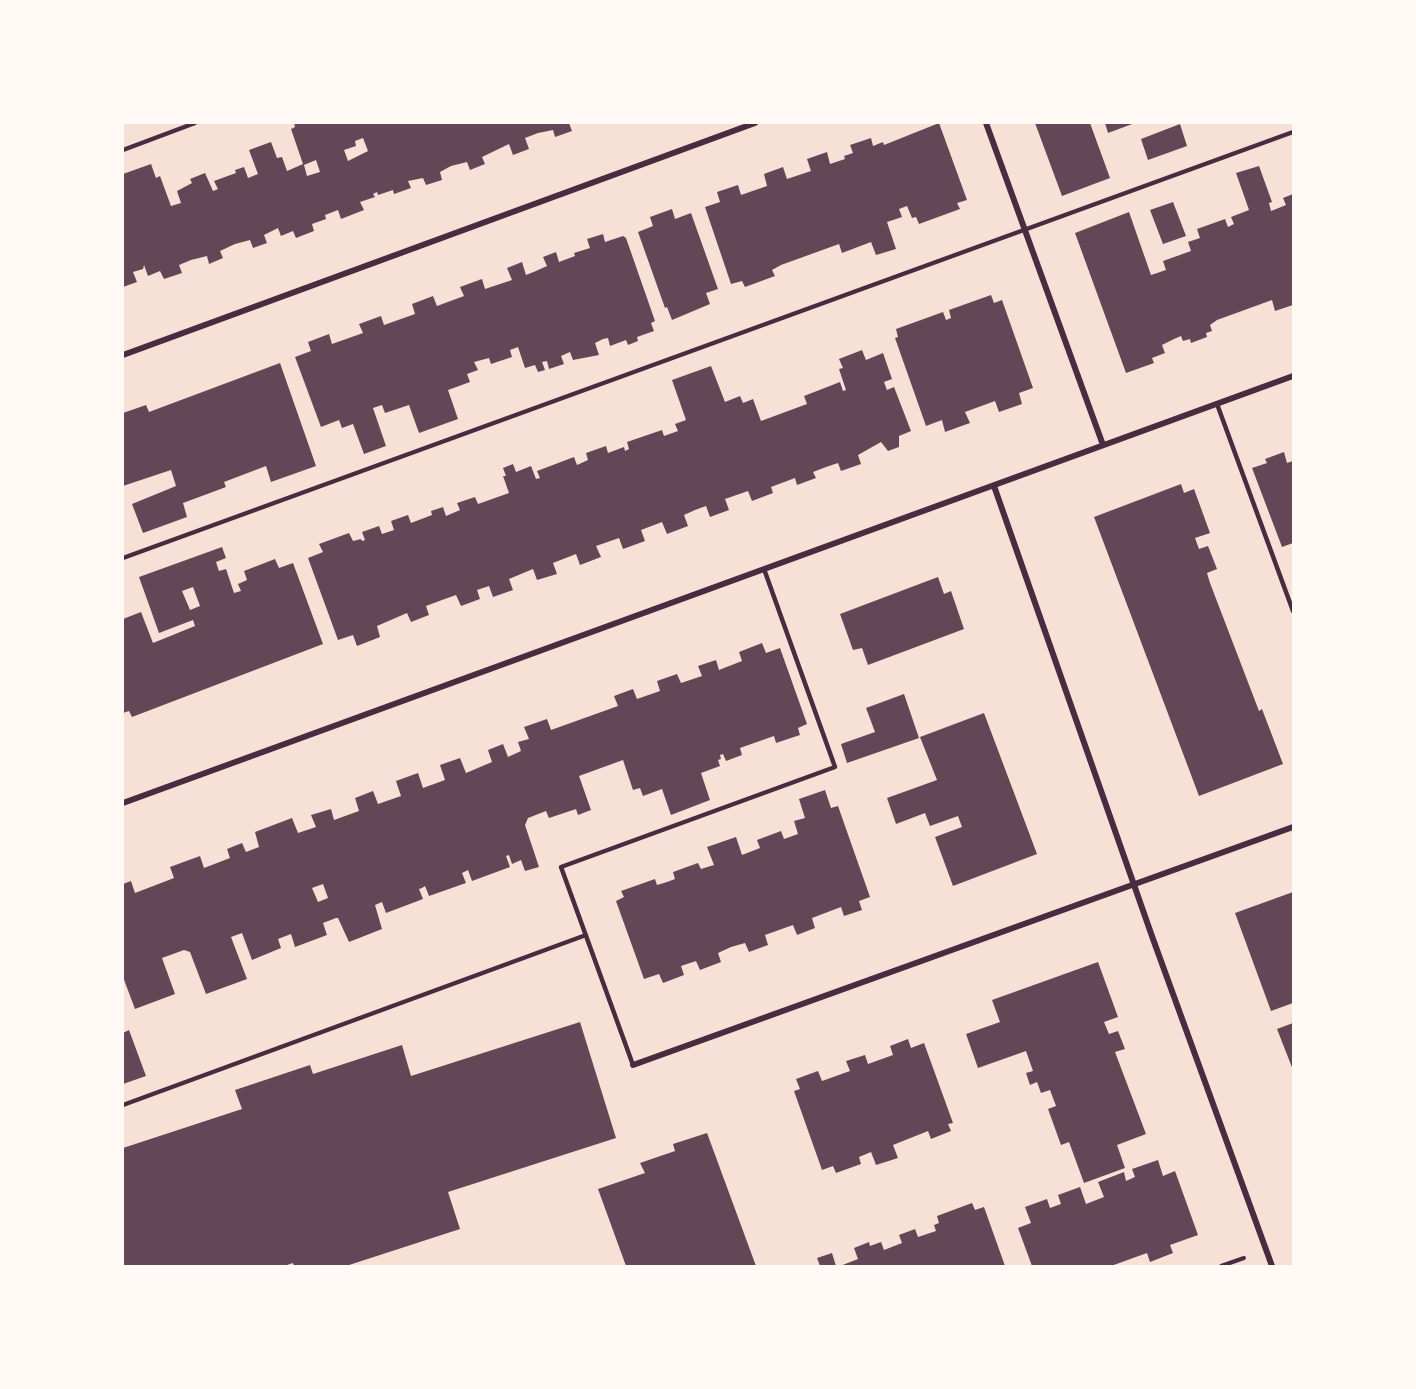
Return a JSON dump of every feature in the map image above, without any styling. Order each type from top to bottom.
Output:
[{"type":"street","points":[[123,355],[755,123]]},
{"type":"street","points":[[986,123],[1103,446]]},
{"type":"street","points":[[123,804],[1293,376]]},
{"type":"street","points":[[994,486],[1134,885],[1272,1266]]},
{"type":"street","points":[[633,1065],[1293,827]]},
{"type":"lane","points":[[123,150],[195,123]]},
{"type":"lane","points":[[123,558],[1293,132]]},
{"type":"lane","points":[[1217,404],[1293,611]]},
{"type":"lane","points":[[633,1065],[561,867],[835,767],[764,569]]},
{"type":"lane","points":[[123,1105],[586,935]]},
{"type":"building","points":[[294,123],[569,123],[572,131],[555,137],[553,130],[538,133],[525,138],[529,149],[513,155],[509,144],[482,157],[485,164],[470,170],[467,162],[451,166],[440,172],[442,180],[426,185],[423,178],[408,181],[411,188],[394,194],[393,190],[378,195],[377,192],[373,194],[375,197],[360,202],[364,210],[341,219],[338,210],[325,215],[326,219],[312,224],[314,231],[296,238],[293,231],[281,236],[278,228],[264,235],[267,243],[253,248],[250,240],[235,244],[220,251],[223,258],[209,264],[207,256],[191,260],[179,265],[182,273],[164,279],[160,271],[148,276],[144,265],[143,269],[133,272],[137,282],[123,287],[123,174],[151,164],[156,178],[160,176],[171,206],[181,203],[177,191],[192,183],[190,179],[205,173],[213,191],[218,189],[214,181],[236,173],[235,170],[244,167],[248,178],[258,174],[249,150],[271,142],[277,158],[282,157],[287,171],[303,164],[291,129],[295,127]],"holes":[[[363,138],[368,151],[348,161],[344,150],[356,146],[355,141]],[[316,160],[320,172],[307,176],[304,165]]]},
{"type":"building","points":[[939,123],[967,200],[957,203],[960,209],[919,224],[916,217],[912,218],[907,206],[899,209],[902,217],[887,222],[896,249],[876,255],[871,242],[842,253],[839,244],[781,265],[772,270],[775,276],[745,287],[742,281],[731,284],[705,207],[720,202],[717,192],[738,185],[741,195],[767,186],[764,174],[783,167],[787,179],[811,171],[807,159],[827,152],[830,164],[845,159],[844,156],[853,153],[850,145],[871,138],[873,146],[883,142],[884,145]]},
{"type":"building","points":[[1035,123],[1090,123],[1110,178],[1062,196]]},
{"type":"building","points":[[1105,123],[1135,123],[1108,133]]},
{"type":"building","points":[[1180,124],[1187,146],[1148,160],[1141,139]]},
{"type":"building","points":[[1259,166],[1272,202],[1269,203],[1271,211],[1286,205],[1283,198],[1293,194],[1293,305],[1275,311],[1272,300],[1217,320],[1210,325],[1212,331],[1206,333],[1207,337],[1191,343],[1190,339],[1183,341],[1181,336],[1174,339],[1162,345],[1165,353],[1152,358],[1154,363],[1126,373],[1075,233],[1129,212],[1151,275],[1166,270],[1163,261],[1191,251],[1188,242],[1200,238],[1197,229],[1225,219],[1228,227],[1234,224],[1231,217],[1249,210],[1236,173]]},
{"type":"building","points":[[1173,202],[1186,236],[1163,244],[1150,210]]},
{"type":"building","points":[[672,209],[675,219],[691,213],[718,289],[706,293],[710,304],[672,320],[667,307],[665,308],[638,232],[653,226],[650,217]]},
{"type":"building","points":[[603,234],[605,242],[623,236],[626,238],[655,321],[651,323],[654,331],[637,337],[638,341],[628,345],[626,340],[610,346],[608,338],[603,339],[595,343],[599,355],[573,360],[570,352],[561,356],[564,364],[549,369],[547,361],[542,362],[545,370],[538,372],[535,365],[525,368],[518,347],[510,350],[512,357],[491,364],[489,358],[474,362],[478,370],[467,374],[470,382],[448,390],[458,419],[419,433],[409,405],[385,413],[382,405],[373,408],[386,446],[364,454],[353,424],[342,428],[339,420],[321,427],[295,357],[311,351],[308,342],[329,334],[332,344],[363,333],[359,324],[381,316],[384,325],[415,314],[412,304],[433,296],[437,306],[464,296],[460,287],[482,279],[485,289],[512,280],[507,268],[522,262],[526,275],[547,266],[543,257],[556,252],[559,262],[575,256],[574,253],[590,248],[587,239]]},
{"type":"building","points":[[991,295],[994,303],[1002,300],[1033,388],[1019,393],[1022,404],[999,412],[995,401],[965,412],[970,423],[945,432],[942,420],[926,426],[895,338],[898,337],[896,329],[943,312],[946,320],[951,318],[949,310]]},
{"type":"building","points":[[862,350],[866,360],[883,353],[892,379],[884,382],[887,390],[894,387],[911,431],[899,436],[899,447],[888,451],[881,442],[858,455],[861,464],[841,471],[838,463],[826,467],[813,472],[816,478],[797,485],[795,478],[771,487],[773,493],[752,501],[748,491],[725,499],[729,510],[710,517],[706,506],[695,510],[684,515],[688,526],[667,534],[662,522],[641,530],[645,541],[623,549],[619,538],[596,546],[601,557],[580,565],[576,554],[553,563],[557,574],[537,580],[533,569],[509,579],[513,590],[493,597],[489,586],[477,590],[480,599],[461,606],[456,595],[442,600],[426,606],[429,615],[411,622],[407,613],[377,626],[380,637],[357,646],[353,635],[338,640],[308,558],[323,552],[319,544],[349,533],[353,541],[361,539],[362,541],[365,540],[362,532],[379,526],[382,534],[394,530],[391,521],[408,515],[411,523],[432,515],[431,511],[443,507],[446,516],[460,510],[457,503],[475,497],[478,504],[509,493],[503,476],[506,476],[503,468],[513,464],[516,472],[531,466],[536,479],[540,478],[537,471],[574,457],[577,465],[588,460],[586,453],[606,446],[608,453],[624,447],[625,451],[629,449],[627,442],[662,430],[664,436],[678,431],[675,424],[686,420],[672,380],[711,366],[725,402],[740,396],[743,403],[753,399],[761,421],[807,404],[804,396],[840,382],[843,391],[846,390],[839,369],[843,368],[839,359]]},
{"type":"building","points":[[280,363],[316,466],[271,482],[266,466],[224,482],[226,487],[183,503],[187,517],[143,533],[132,504],[176,486],[171,470],[123,486],[123,413],[146,405],[149,412]]},
{"type":"building","points":[[1284,452],[1287,463],[1293,461],[1293,543],[1282,547],[1252,468],[1267,463],[1265,459]]},
{"type":"building","points":[[1181,484],[1184,493],[1194,489],[1210,533],[1195,538],[1199,549],[1208,546],[1217,569],[1207,573],[1210,583],[1259,711],[1262,709],[1283,764],[1199,796],[1094,517]]},
{"type":"building","points":[[222,547],[226,558],[216,562],[219,571],[226,569],[234,593],[241,591],[238,584],[247,580],[244,571],[275,559],[279,568],[293,563],[323,644],[132,717],[129,711],[123,713],[123,619],[141,612],[153,643],[195,626],[193,620],[159,633],[139,577]],"holes":[[[193,587],[200,606],[190,610],[182,591]]]},
{"type":"building","points":[[938,577],[944,594],[951,591],[964,629],[868,665],[862,648],[853,650],[840,614]]},
{"type":"building","points":[[762,643],[766,653],[780,648],[807,724],[798,728],[800,735],[776,743],[774,736],[740,748],[742,755],[726,761],[723,754],[720,755],[721,759],[718,760],[720,766],[701,773],[710,800],[671,815],[662,789],[643,796],[640,788],[633,790],[623,760],[579,776],[591,810],[578,815],[576,809],[549,818],[546,811],[528,818],[525,825],[539,867],[525,871],[521,860],[512,864],[509,855],[506,856],[510,867],[472,881],[468,870],[462,873],[466,883],[429,896],[425,886],[419,889],[423,899],[386,913],[382,902],[375,905],[382,929],[349,942],[338,918],[323,923],[327,935],[295,947],[291,934],[278,939],[281,948],[252,960],[242,933],[231,937],[247,979],[206,994],[190,952],[184,950],[162,958],[175,994],[135,1009],[123,977],[123,884],[131,881],[135,893],[174,878],[170,867],[200,856],[204,868],[230,858],[227,849],[242,843],[246,852],[259,847],[255,832],[292,818],[298,833],[316,827],[311,815],[331,809],[334,820],[359,811],[355,798],[373,791],[378,804],[401,796],[396,781],[418,773],[423,788],[445,780],[440,765],[460,758],[466,773],[492,762],[488,750],[503,744],[508,757],[521,751],[518,742],[529,739],[524,727],[547,719],[551,730],[618,706],[614,696],[633,689],[637,699],[660,691],[657,681],[677,674],[681,683],[702,676],[698,666],[716,660],[719,670],[742,661],[739,652]],"holes":[[[323,884],[328,898],[318,902],[312,888]]]},
{"type":"building","points":[[904,694],[919,738],[847,763],[841,744],[875,732],[866,708]]},
{"type":"building","points":[[984,713],[1037,854],[953,886],[935,837],[962,827],[958,816],[930,826],[925,813],[896,824],[887,798],[937,780],[920,737]]},
{"type":"building","points":[[825,790],[831,808],[838,806],[870,897],[859,901],[862,910],[844,916],[841,907],[812,918],[815,928],[797,935],[793,925],[765,935],[768,945],[749,952],[745,943],[731,947],[718,953],[721,962],[700,970],[696,961],[681,966],[684,975],[663,983],[659,974],[644,979],[616,901],[624,897],[621,891],[655,879],[657,885],[667,882],[675,879],[673,872],[698,863],[701,869],[714,865],[707,847],[736,837],[742,855],[760,848],[757,840],[781,831],[784,839],[798,834],[794,821],[805,818],[799,799]]},
{"type":"building","points":[[1293,892],[1293,1003],[1271,1011],[1235,913]]},
{"type":"building","points":[[1098,962],[1118,1017],[1104,1022],[1109,1034],[1118,1031],[1125,1049],[1115,1052],[1146,1134],[1117,1145],[1125,1168],[1084,1183],[1069,1142],[1061,1145],[1048,1109],[1056,1106],[1050,1090],[1041,1093],[1037,1082],[1030,1085],[1026,1073],[1033,1071],[1026,1051],[978,1068],[966,1034],[1000,1022],[992,1000]]},
{"type":"building","points":[[580,1022],[616,1138],[448,1192],[460,1229],[346,1266],[294,1266],[293,1263],[284,1266],[123,1266],[123,1148],[242,1109],[235,1090],[310,1065],[313,1074],[402,1045],[411,1076]]},
{"type":"building","points":[[1293,1023],[1293,1070],[1277,1029]]},
{"type":"building","points":[[129,1030],[146,1076],[123,1084],[123,1033]]},
{"type":"building","points":[[908,1039],[911,1048],[924,1043],[953,1123],[948,1124],[951,1131],[931,1139],[928,1131],[893,1145],[898,1158],[876,1165],[871,1152],[859,1157],[861,1164],[836,1173],[833,1166],[822,1170],[794,1091],[800,1089],[796,1079],[818,1071],[822,1081],[850,1071],[846,1061],[865,1055],[868,1064],[893,1055],[890,1046]]},
{"type":"building","points":[[707,1133],[756,1266],[626,1266],[598,1189],[645,1173],[640,1163],[675,1151],[673,1144]]},
{"type":"building","points":[[1158,1160],[1163,1176],[1175,1171],[1198,1235],[1170,1245],[1173,1253],[1150,1262],[1147,1253],[1111,1266],[1032,1266],[1018,1228],[1031,1223],[1025,1207],[1047,1199],[1050,1208],[1061,1204],[1058,1195],[1080,1187],[1086,1204],[1104,1197],[1098,1182],[1124,1172],[1126,1181],[1135,1177],[1132,1169]]},
{"type":"building","points":[[972,1203],[975,1210],[984,1207],[1005,1266],[840,1266],[858,1259],[854,1248],[869,1242],[870,1246],[881,1242],[884,1250],[902,1243],[899,1235],[915,1229],[918,1237],[936,1231],[934,1225],[939,1223],[937,1216]]},
{"type":"building","points":[[832,1253],[836,1266],[820,1266],[817,1258]]}]
